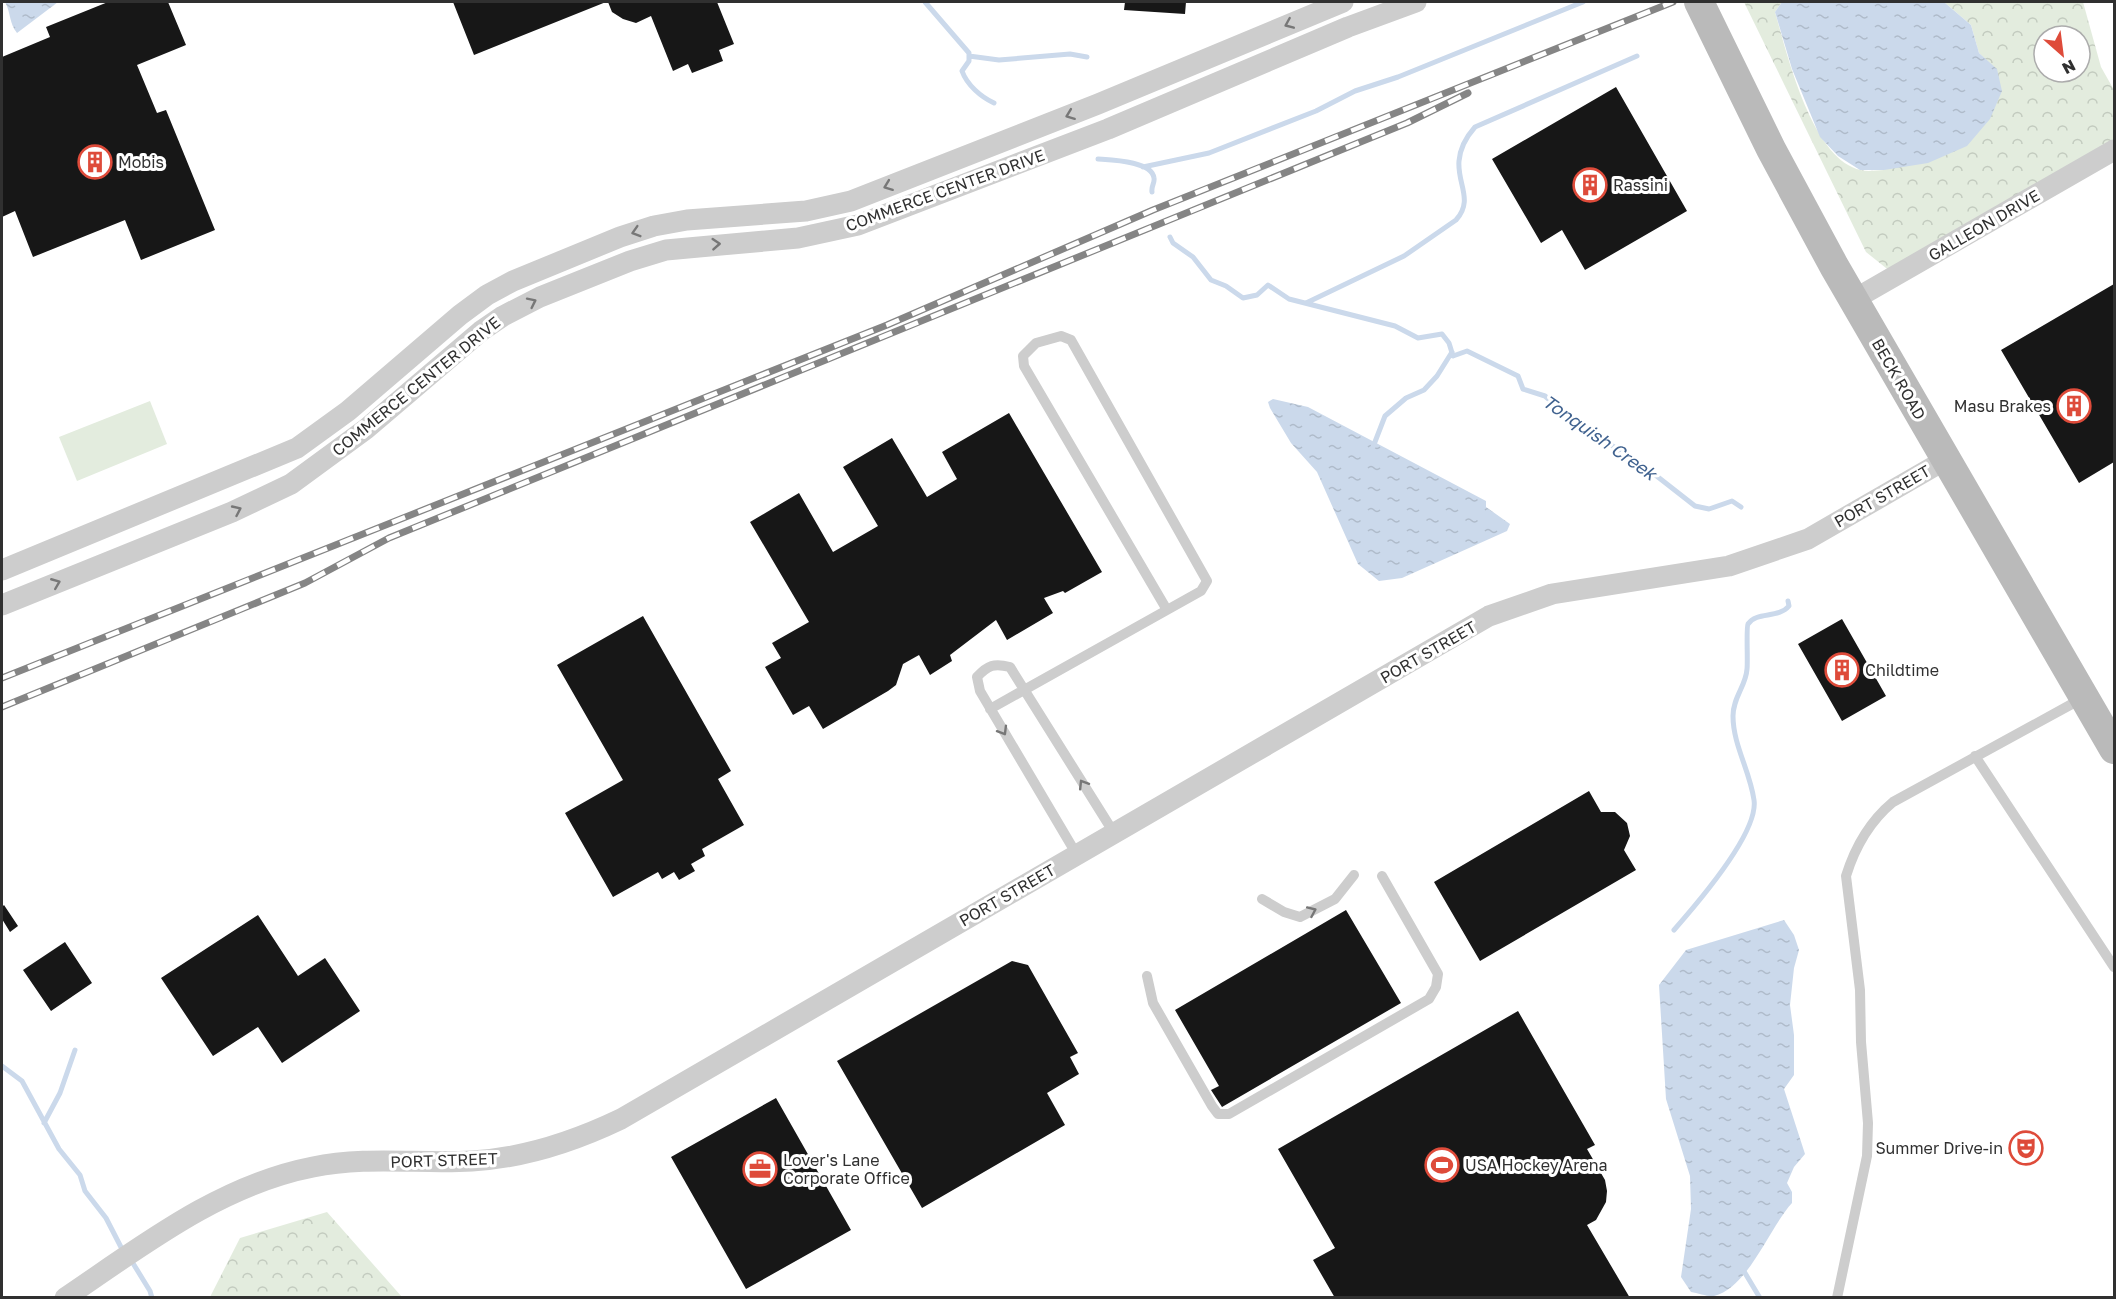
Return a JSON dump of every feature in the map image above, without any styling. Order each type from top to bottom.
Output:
[{"type":"main road","name":"BECK ROAD","points":[[1699,2],[1771,149],[1853,300],[2115,749]]},
{"type":"street","name":"COMMERCE CENTER DRIVE","points":[[2,570],[297,448],[348,411],[487,294],[513,281],[620,237],[654,226],[687,220],[806,211],[851,201],[1098,104],[1343,2]]},
{"type":"street","name":"COMMERCE CENTER DRIVE","points":[[2,605],[232,512],[291,484],[366,429],[481,331],[503,316],[540,297],[630,261],[666,250],[798,238],[858,225],[1108,129],[1348,27],[1416,2]]},
{"type":"street","points":[[1098,104],[1108,129]]},
{"type":"street","name":"GALLEON DRIVE","points":[[1853,300],[2115,150]]},
{"type":"street","name":"PORT STREET","points":[[65,1298],[203,1208],[246,1187],[284,1173],[347,1162],[498,1159],[558,1146],[590,1134],[621,1119],[1489,616],[1552,594],[1729,566],[1808,539],[1945,460]]},
{"type":"lane","points":[[990,710],[1201,591],[1208,581],[1071,340],[1061,336],[1036,344],[1023,356],[1024,366],[1167,610]]},
{"type":"lane","points":[[1077,855],[980,690],[977,677],[986,667],[996,663],[1010,667],[1114,834]]},
{"type":"lane","points":[[1837,1298],[1867,1156],[1868,1134],[1861,1042],[1860,990],[1846,876],[1862,838],[1879,814],[1907,792],[2084,697]]},
{"type":"lane","points":[[1975,756],[2115,967]]},
{"type":"lane","points":[[1262,899],[1284,912],[1299,917],[1335,899],[1354,876]]},
{"type":"lane","points":[[1148,976],[1153,1003],[1212,1106],[1218,1114],[1229,1114],[1429,999],[1436,987],[1438,974],[1382,876]]},
{"type":"green space","points":[[1744,2],[1782,2],[1775,12],[1795,78],[1815,127],[1829,147],[1844,162],[1861,170],[1870,171],[1884,170],[1997,70],[1979,53],[1971,25],[1944,2],[2083,2],[2089,24],[2032,24],[2032,84],[2092,84],[2092,34],[2101,67],[2114,90],[2114,150],[1896,276],[1866,252]]},
{"type":"green space","points":[[150,401],[167,444],[77,481],[59,437]]},
{"type":"green space","points":[[327,1212],[402,1297],[210,1297],[240,1238]]},
{"type":"water","points":[[5,2],[58,2],[17,33]]},
{"type":"water","points":[[1782,2],[1944,2],[1971,25],[1979,53],[1997,69],[2002,91],[1990,119],[1967,146],[1928,163],[1884,170],[1860,170],[1838,156],[1820,137],[1792,69],[1775,12]]},
{"type":"water","points":[[1273,399],[1308,407],[1486,501],[1486,507],[1510,524],[1507,531],[1402,578],[1379,581],[1358,564],[1317,472],[1291,443],[1270,408],[1268,402]]},
{"type":"water","points":[[1784,920],[1794,935],[1799,950],[1794,968],[1790,1005],[1794,1035],[1794,1075],[1784,1089],[1805,1154],[1794,1167],[1787,1183],[1792,1192],[1792,1203],[1748,1270],[1726,1291],[1714,1296],[1691,1292],[1681,1277],[1691,1209],[1690,1176],[1666,1099],[1659,985],[1686,950]]},
{"type":"building","name":"Mobis","points":[[108,2],[168,2],[186,45],[137,65],[157,113],[166,110],[215,230],[141,260],[125,220],[33,257],[15,211],[2,217],[2,57],[50,37],[46,27]]},
{"type":"building","points":[[453,2],[606,2],[474,55]]},
{"type":"building","points":[[608,2],[717,2],[734,44],[719,50],[723,61],[692,73],[688,64],[673,71],[651,16],[636,23],[623,19],[612,12]]},
{"type":"building","points":[[1125,2],[1186,2],[1185,14],[1124,10]]},
{"type":"building","name":"Rassini","points":[[1616,87],[1687,211],[1585,270],[1562,230],[1541,243],[1492,159]]},
{"type":"building","name":"Masu Brakes","points":[[2114,284],[2114,462],[2079,483],[2001,350]]},
{"type":"building","points":[[1009,413],[1102,572],[1065,593],[1063,591],[1044,598],[1053,613],[1007,640],[996,620],[950,655],[952,661],[930,675],[919,655],[903,664],[896,685],[823,729],[809,706],[793,715],[765,667],[781,658],[772,643],[809,622],[750,522],[799,493],[833,552],[878,526],[843,467],[892,438],[927,497],[957,479],[942,452]]},
{"type":"building","points":[[643,616],[731,771],[718,779],[744,825],[702,849],[705,856],[691,864],[695,871],[679,880],[674,872],[662,879],[658,872],[613,897],[565,813],[623,780],[557,665]]},
{"type":"building","name":"Childtime","points":[[1842,619],[1886,696],[1842,721],[1798,644]]},
{"type":"building","points":[[1589,791],[1601,812],[1615,812],[1627,823],[1630,836],[1624,850],[1636,870],[1480,961],[1434,882]]},
{"type":"building","points":[[4,905],[18,926],[10,932],[2,919]]},
{"type":"building","points":[[1346,910],[1401,1003],[1222,1107],[1211,1090],[1219,1086],[1175,1010]]},
{"type":"building","points":[[258,915],[298,976],[325,958],[360,1011],[282,1063],[258,1027],[213,1056],[161,978]]},
{"type":"building","points":[[65,942],[92,983],[51,1011],[23,970]]},
{"type":"building","points":[[1012,961],[1028,965],[1078,1053],[1070,1057],[1079,1074],[1047,1093],[1065,1125],[922,1208],[837,1061]]},
{"type":"building","name":"USA Hockey Arena","points":[[1518,1011],[1595,1145],[1587,1149],[1605,1180],[1606,1202],[1596,1220],[1587,1225],[1630,1298],[1335,1298],[1313,1260],[1335,1248],[1278,1149]]},
{"type":"building","points":[[776,1098],[851,1230],[746,1289],[671,1157]]},
{"type":"waterway","name":"Tonquish Creek","points":[[925,2],[969,53],[969,61],[962,71],[967,81],[979,94],[994,103]]},
{"type":"waterway","points":[[1143,167],[1209,153],[1316,111],[1355,91],[1398,77],[1583,2]]},
{"type":"waterway","points":[[969,56],[999,60],[1070,54],[1087,57]]},
{"type":"waterway","points":[[1306,303],[1404,256],[1456,220],[1464,206],[1459,169],[1460,156],[1464,143],[1475,127],[1637,56]]},
{"type":"waterway","name":"Tonquish Creek","points":[[1098,159],[1130,162],[1146,168],[1152,172],[1154,178],[1152,192]]},
{"type":"waterway","name":"Tonquish Creek","points":[[1170,237],[1173,243],[1193,257],[1211,280],[1226,286],[1243,298],[1257,295],[1268,285],[1289,299],[1395,326],[1418,338],[1442,334],[1449,343],[1453,356],[1467,351],[1518,376],[1523,389],[1545,396],[1577,424],[1640,463],[1695,506],[1709,509],[1732,501],[1741,507]]},
{"type":"waterway","points":[[1373,447],[1385,416],[1406,398],[1424,390],[1437,376],[1452,352]]},
{"type":"waterway","points":[[1674,930],[1737,849],[1753,814],[1754,800],[1736,737],[1734,709],[1746,675],[1748,624],[1757,618],[1784,610],[1789,606],[1788,601]]},
{"type":"waterway","points":[[44,1123],[60,1093],[75,1050]]},
{"type":"waterway","points":[[2,1066],[22,1081],[59,1149],[80,1175],[85,1191],[106,1218],[124,1253]]},
{"type":"waterway","points":[[131,1260],[152,1298]]},
{"type":"waterway","points":[[1742,1268],[1760,1298]]},
{"type":"railway","points":[[2,678],[887,325],[1153,210],[1673,2]]},
{"type":"railway","points":[[2,707],[305,583],[389,538],[1407,123],[1468,93]]},
{"type":"place","name":"Mobis","points":[[95,162]]},
{"type":"place","name":"Rassini","points":[[1590,185]]},
{"type":"place","name":"Masu Brakes","points":[[2074,406]]},
{"type":"place","name":"Childtime","points":[[1842,670]]},
{"type":"place","name":"Summer Drive-in","points":[[2026,1148]]},
{"type":"place","name":"USA Hockey Arena","points":[[1442,1165]]},
{"type":"place","name":"Lover's Lane Corporate Office","points":[[760,1169]]}]
